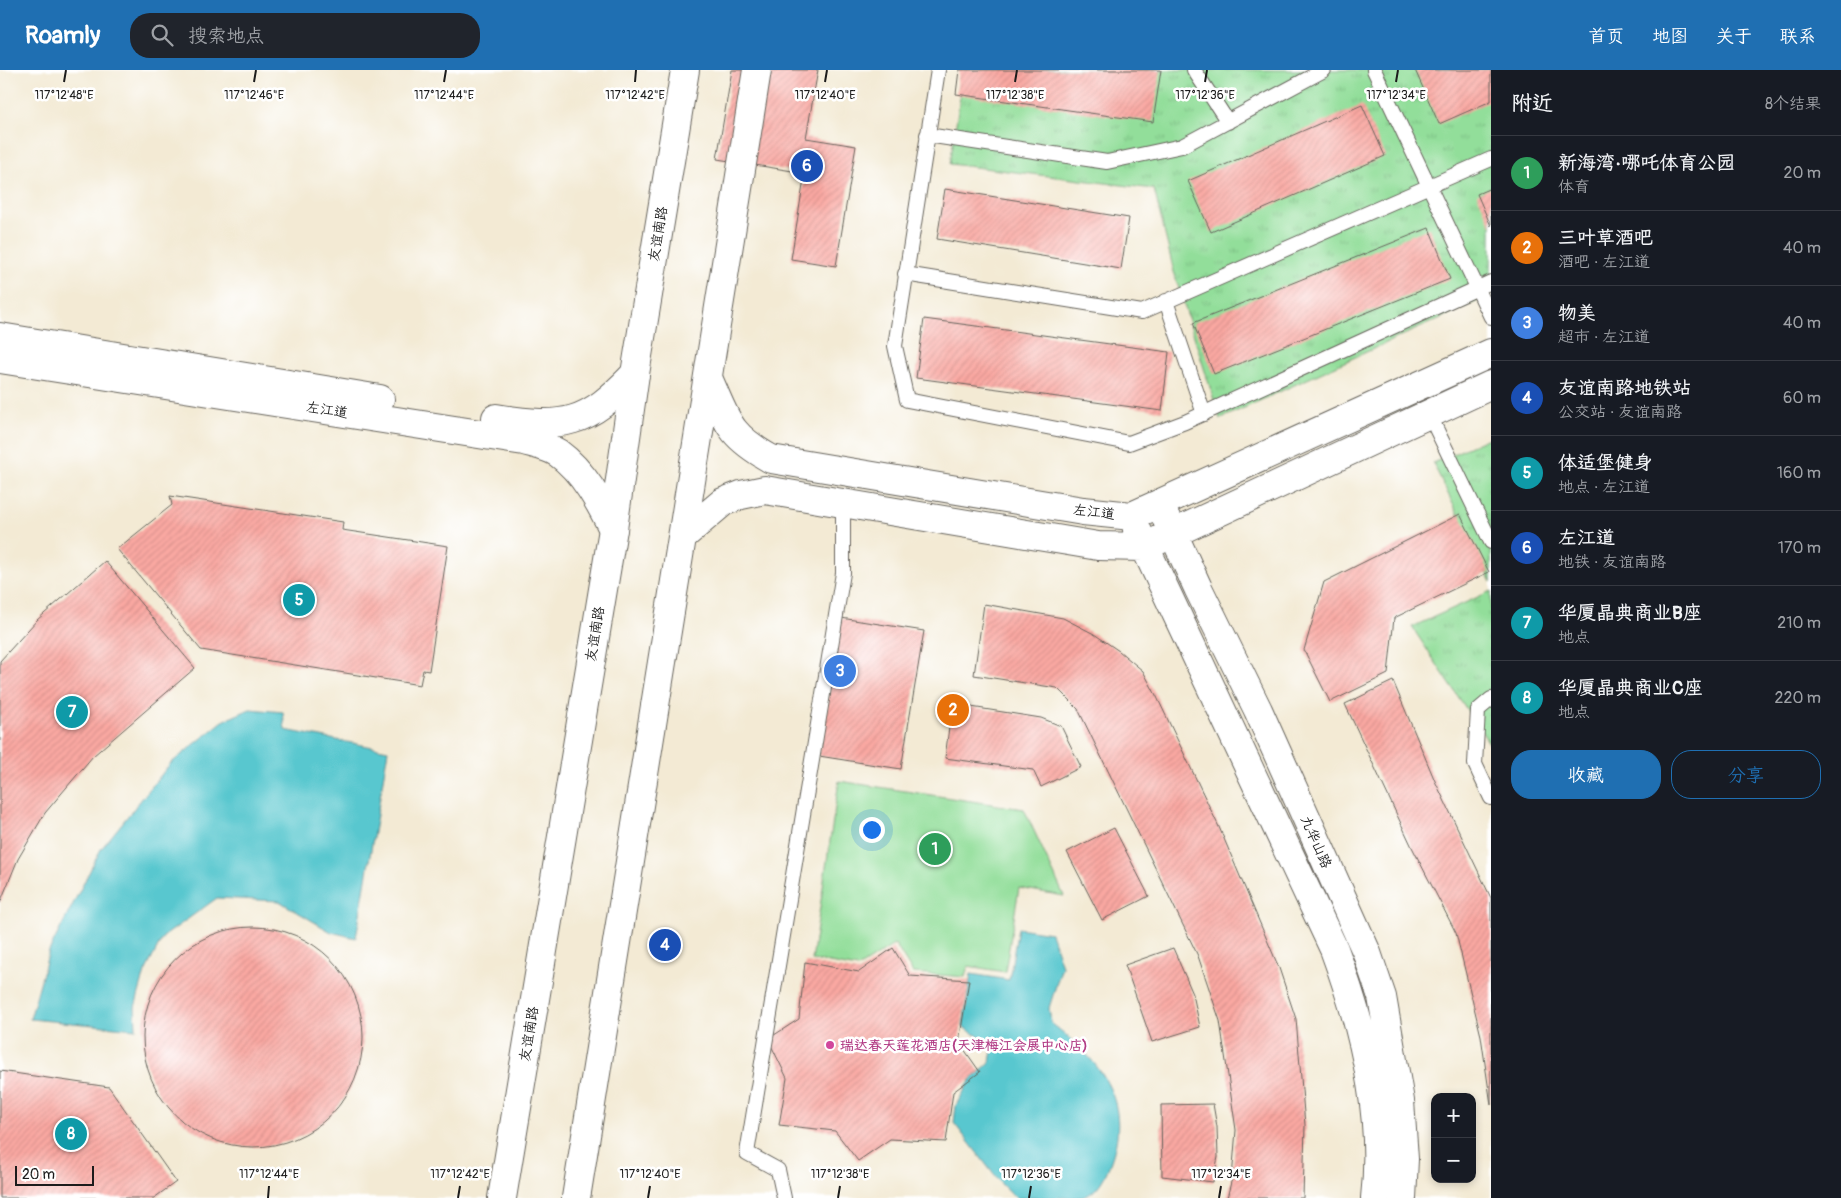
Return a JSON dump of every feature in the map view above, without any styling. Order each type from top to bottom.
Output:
[{"type":"street","name":"友谊南路","points":[[502,1198],[613,529],[635,374],[684,70]]},
{"type":"street","points":[[576,1198],[758,70]]},
{"type":"street","name":"左江道","points":[[0,337],[544,425],[572,421],[596,410],[614,396],[635,374]]},
{"type":"street","name":"左江道","points":[[708,378],[728,424],[752,448],[771,459],[1083,511],[1132,516],[1161,505],[1491,353]]},
{"type":"street","name":"左江道","points":[[0,359],[524,441],[557,452],[580,475],[595,494],[613,529]]},
{"type":"street","points":[[683,536],[723,502],[741,495],[765,490],[1098,546],[1144,547],[1491,385]]},
{"type":"street","name":"九华山路","points":[[1161,505],[1173,534],[1258,710],[1367,953],[1382,996],[1400,1101],[1404,1159],[1402,1198]]},
{"type":"street","points":[[1132,516],[1144,547],[1178,612],[1334,949],[1348,986],[1371,1080],[1376,1124],[1375,1198]]},
{"type":"lane","points":[[938,70],[895,346],[907,400],[1129,444],[1204,414],[1491,282]]},
{"type":"lane","points":[[1194,70],[1228,122]]},
{"type":"lane","points":[[927,135],[1107,162],[1182,146],[1228,122],[1303,75],[1324,70]]},
{"type":"lane","points":[[1374,70],[1491,317]]},
{"type":"lane","points":[[905,274],[1142,312],[1491,159]]},
{"type":"lane","points":[[1166,301],[1204,414]]},
{"type":"lane","points":[[1429,414],[1491,542]]},
{"type":"lane","points":[[784,1198],[778,1170],[747,1153],[766,1026],[843,573],[844,503]]},
{"type":"lane","points":[[1491,699],[1478,710],[1475,764],[1491,798]]},
{"type":"green space","points":[[964,70],[1491,70],[1491,295],[1220,419],[1175,276],[1154,189],[950,164]]},
{"type":"green space","points":[[1491,437],[1491,582],[1433,463]]},
{"type":"green space","points":[[1491,591],[1491,746],[1412,627]]},
{"type":"green space","points":[[839,781],[1024,809],[1064,896],[1019,888],[1005,972],[968,966],[965,977],[913,973],[895,944],[858,968],[812,960]]},
{"type":"water","points":[[250,709],[283,712],[285,730],[388,750],[356,938],[331,932],[279,901],[217,898],[163,937],[145,972],[135,1007],[136,1029],[30,1019],[49,951],[101,849],[170,764],[223,721]]},
{"type":"water","points":[[1018,928],[1051,933],[1062,966],[1049,1008],[1051,1023],[1083,1051],[1096,1066],[1107,1082],[1114,1100],[1118,1118],[1117,1139],[1111,1161],[1098,1187],[1084,1197],[1016,1198],[1002,1185],[954,1123],[956,1105],[970,1081],[990,1062],[993,1045],[963,1027],[971,974],[1009,980]]},
{"type":"building","points":[[732,70],[818,70],[806,138],[856,146],[836,266],[791,259],[805,173],[717,159]]},
{"type":"building","points":[[959,70],[1161,70],[1153,122],[956,94]]},
{"type":"building","points":[[1415,70],[1491,70],[1491,101],[1439,124]]},
{"type":"building","points":[[1362,105],[1385,156],[1211,232],[1188,181]]},
{"type":"building","points":[[1491,188],[1491,226],[1477,194]]},
{"type":"building","points":[[945,189],[1129,218],[1121,269],[937,239]]},
{"type":"building","points":[[1429,228],[1450,279],[1214,374],[1193,323]]},
{"type":"building","points":[[924,319],[1169,352],[1162,411],[916,378]]},
{"type":"building","points":[[170,496],[343,522],[342,530],[448,546],[429,671],[423,670],[420,685],[201,650],[117,549],[172,505]]},
{"type":"building","points":[[1460,514],[1489,572],[1394,618],[1388,674],[1330,702],[1304,650],[1324,582]]},
{"type":"building","points":[[105,561],[195,668],[93,756],[45,813],[18,859],[0,903],[0,661],[37,620]]},
{"type":"building","points":[[984,604],[1063,618],[1094,634],[1143,671],[1157,697],[1219,827],[1279,968],[1296,1019],[1305,1125],[1303,1198],[1227,1198],[1232,1178],[1236,1130],[1220,1021],[1198,956],[1078,709],[1057,688],[974,675]]},
{"type":"building","points":[[841,618],[924,631],[901,769],[819,756]]},
{"type":"building","points":[[1393,681],[1435,781],[1491,898],[1491,1105],[1481,1036],[1456,933],[1412,847],[1345,704]]},
{"type":"building","points":[[952,704],[1041,718],[1061,726],[1081,767],[1041,787],[1033,770],[945,758]]},
{"type":"building","points":[[1114,828],[1149,896],[1102,920],[1067,852]]},
{"type":"building","points":[[253,927],[274,929],[305,940],[331,959],[350,985],[361,1016],[363,1037],[361,1058],[350,1089],[331,1115],[305,1134],[274,1145],[253,1147],[232,1145],[201,1134],[175,1115],[156,1089],[145,1058],[143,1037],[145,1016],[156,985],[175,959],[201,940],[232,929]]},
{"type":"building","points":[[893,948],[910,976],[969,980],[959,1042],[980,1072],[953,1092],[946,1142],[890,1139],[858,1161],[835,1131],[779,1125],[787,1078],[768,1039],[799,1019],[805,962],[859,972]]},
{"type":"building","points":[[1173,948],[1193,994],[1200,1027],[1152,1042],[1125,965]]},
{"type":"building","points":[[0,1071],[109,1087],[176,1182],[154,1198],[0,1198]]},
{"type":"building","points":[[1213,1104],[1217,1127],[1218,1157],[1213,1182],[1162,1176],[1161,1105]]},
{"type":"place","name":"左江道","points":[[807,166]]},
{"type":"place","name":"体适堡健身","points":[[299,600]]},
{"type":"place","name":"物美","points":[[840,671]]},
{"type":"place","name":"三叶草酒吧","points":[[953,710]]},
{"type":"place","name":"华厦晶典商业B座","points":[[72,712]]},
{"type":"place","name":"新海湾·哪吒体育公园","points":[[935,849]]},
{"type":"place","name":"友谊南路地铁站","points":[[665,945]]},
{"type":"place","name":"瑞达春天莲花酒店(天津梅江会展中心店)","points":[[830,1045]]},
{"type":"place","name":"华厦晶典商业C座","points":[[71,1134]]}]
